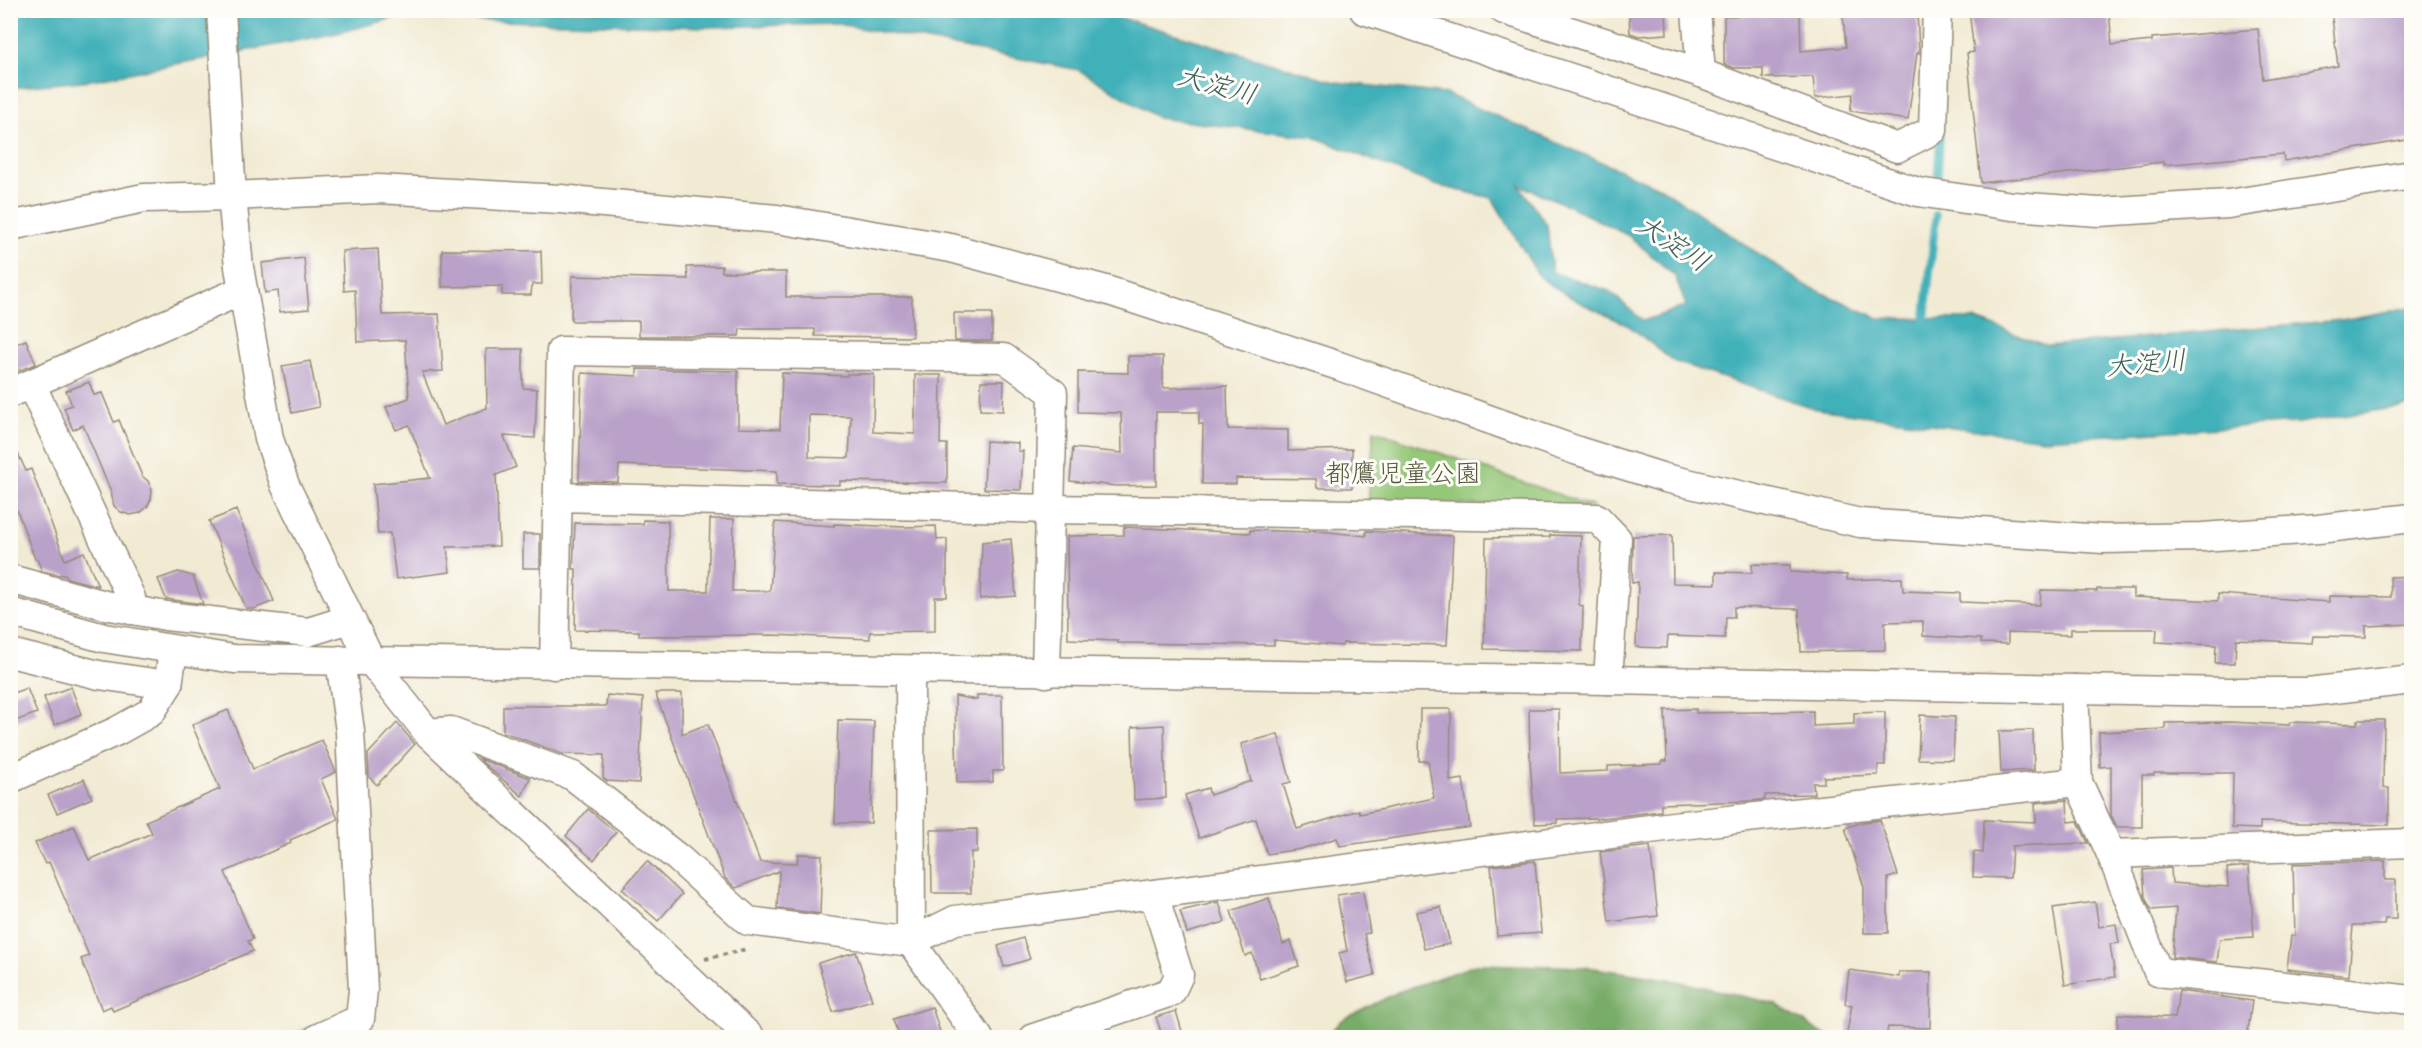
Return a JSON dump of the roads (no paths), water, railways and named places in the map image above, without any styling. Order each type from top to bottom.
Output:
[{"type":"street","points":[[221,10],[232,196],[243,290],[269,439],[285,485],[371,661],[428,733],[751,1038]]},
{"type":"street","points":[[1364,10],[1918,192],[2012,206],[2099,212],[2228,204],[2412,175]]},
{"type":"street","points":[[1504,10],[1701,73],[1897,148],[1933,130],[1937,10]]},
{"type":"street","points":[[1696,10],[1701,73]]},
{"type":"street","points":[[10,226],[144,198],[378,189],[560,199],[777,219],[951,248],[1106,290],[1339,366],[1578,451],[1665,478],[1860,523],[2103,539],[2214,537],[2318,529],[2412,518]]},
{"type":"street","points":[[10,241],[57,215]]},
{"type":"street","points":[[131,610],[132,598],[21,388],[243,290]]},
{"type":"street","points":[[554,665],[561,351],[1004,358],[1053,393],[1046,673]]},
{"type":"street","points":[[558,496],[1051,509],[1597,519],[1617,539],[1608,680]]},
{"type":"street","points":[[10,579],[94,602],[166,616],[308,632],[350,618]]},
{"type":"street","points":[[10,612],[104,638],[173,651],[234,659],[2308,692],[2412,680]]},
{"type":"street","points":[[10,779],[117,731],[151,712],[168,685],[173,651]]},
{"type":"street","points":[[10,653],[99,675],[168,685]]},
{"type":"street","points":[[318,1038],[360,1019],[363,990],[350,731],[340,660]]},
{"type":"street","points":[[910,670],[911,942],[980,1038]]},
{"type":"street","points":[[2074,689],[2078,782],[2111,854],[2158,972],[2412,1000]]},
{"type":"street","points":[[428,733],[450,731],[573,776],[678,858],[748,921],[911,942],[955,920],[1673,825],[2078,782]]},
{"type":"street","points":[[2111,854],[2412,843]]},
{"type":"street","points":[[1034,1038],[1171,992],[1179,975],[1154,895]]},
{"type":"water","name":"大淀川","points":[[11,11],[1099,11],[1336,82],[1446,94],[1663,189],[1803,284],[1878,318],[1974,319],[2047,346],[2342,320],[2411,307],[2411,405],[2298,423],[2044,439],[1816,409],[1673,361],[1629,326],[1577,301],[1540,278],[1492,198],[1435,185],[1314,137],[1158,118],[1079,70],[839,24],[705,27],[394,18],[338,33],[92,80],[11,88]],"holes":[[[1519,185],[1567,205],[1629,236],[1675,276],[1686,306],[1643,321],[1609,291],[1552,272],[1547,225]]]},
{"type":"waterway","points":[[1938,174],[1940,135]]},
{"type":"waterway","points":[[1924,327],[1936,215]]},
{"type":"waterway","points":[[294,1038],[315,1028]]},
{"type":"park label","name":"都鷹児童公園","points":[[1403,473]]}]
